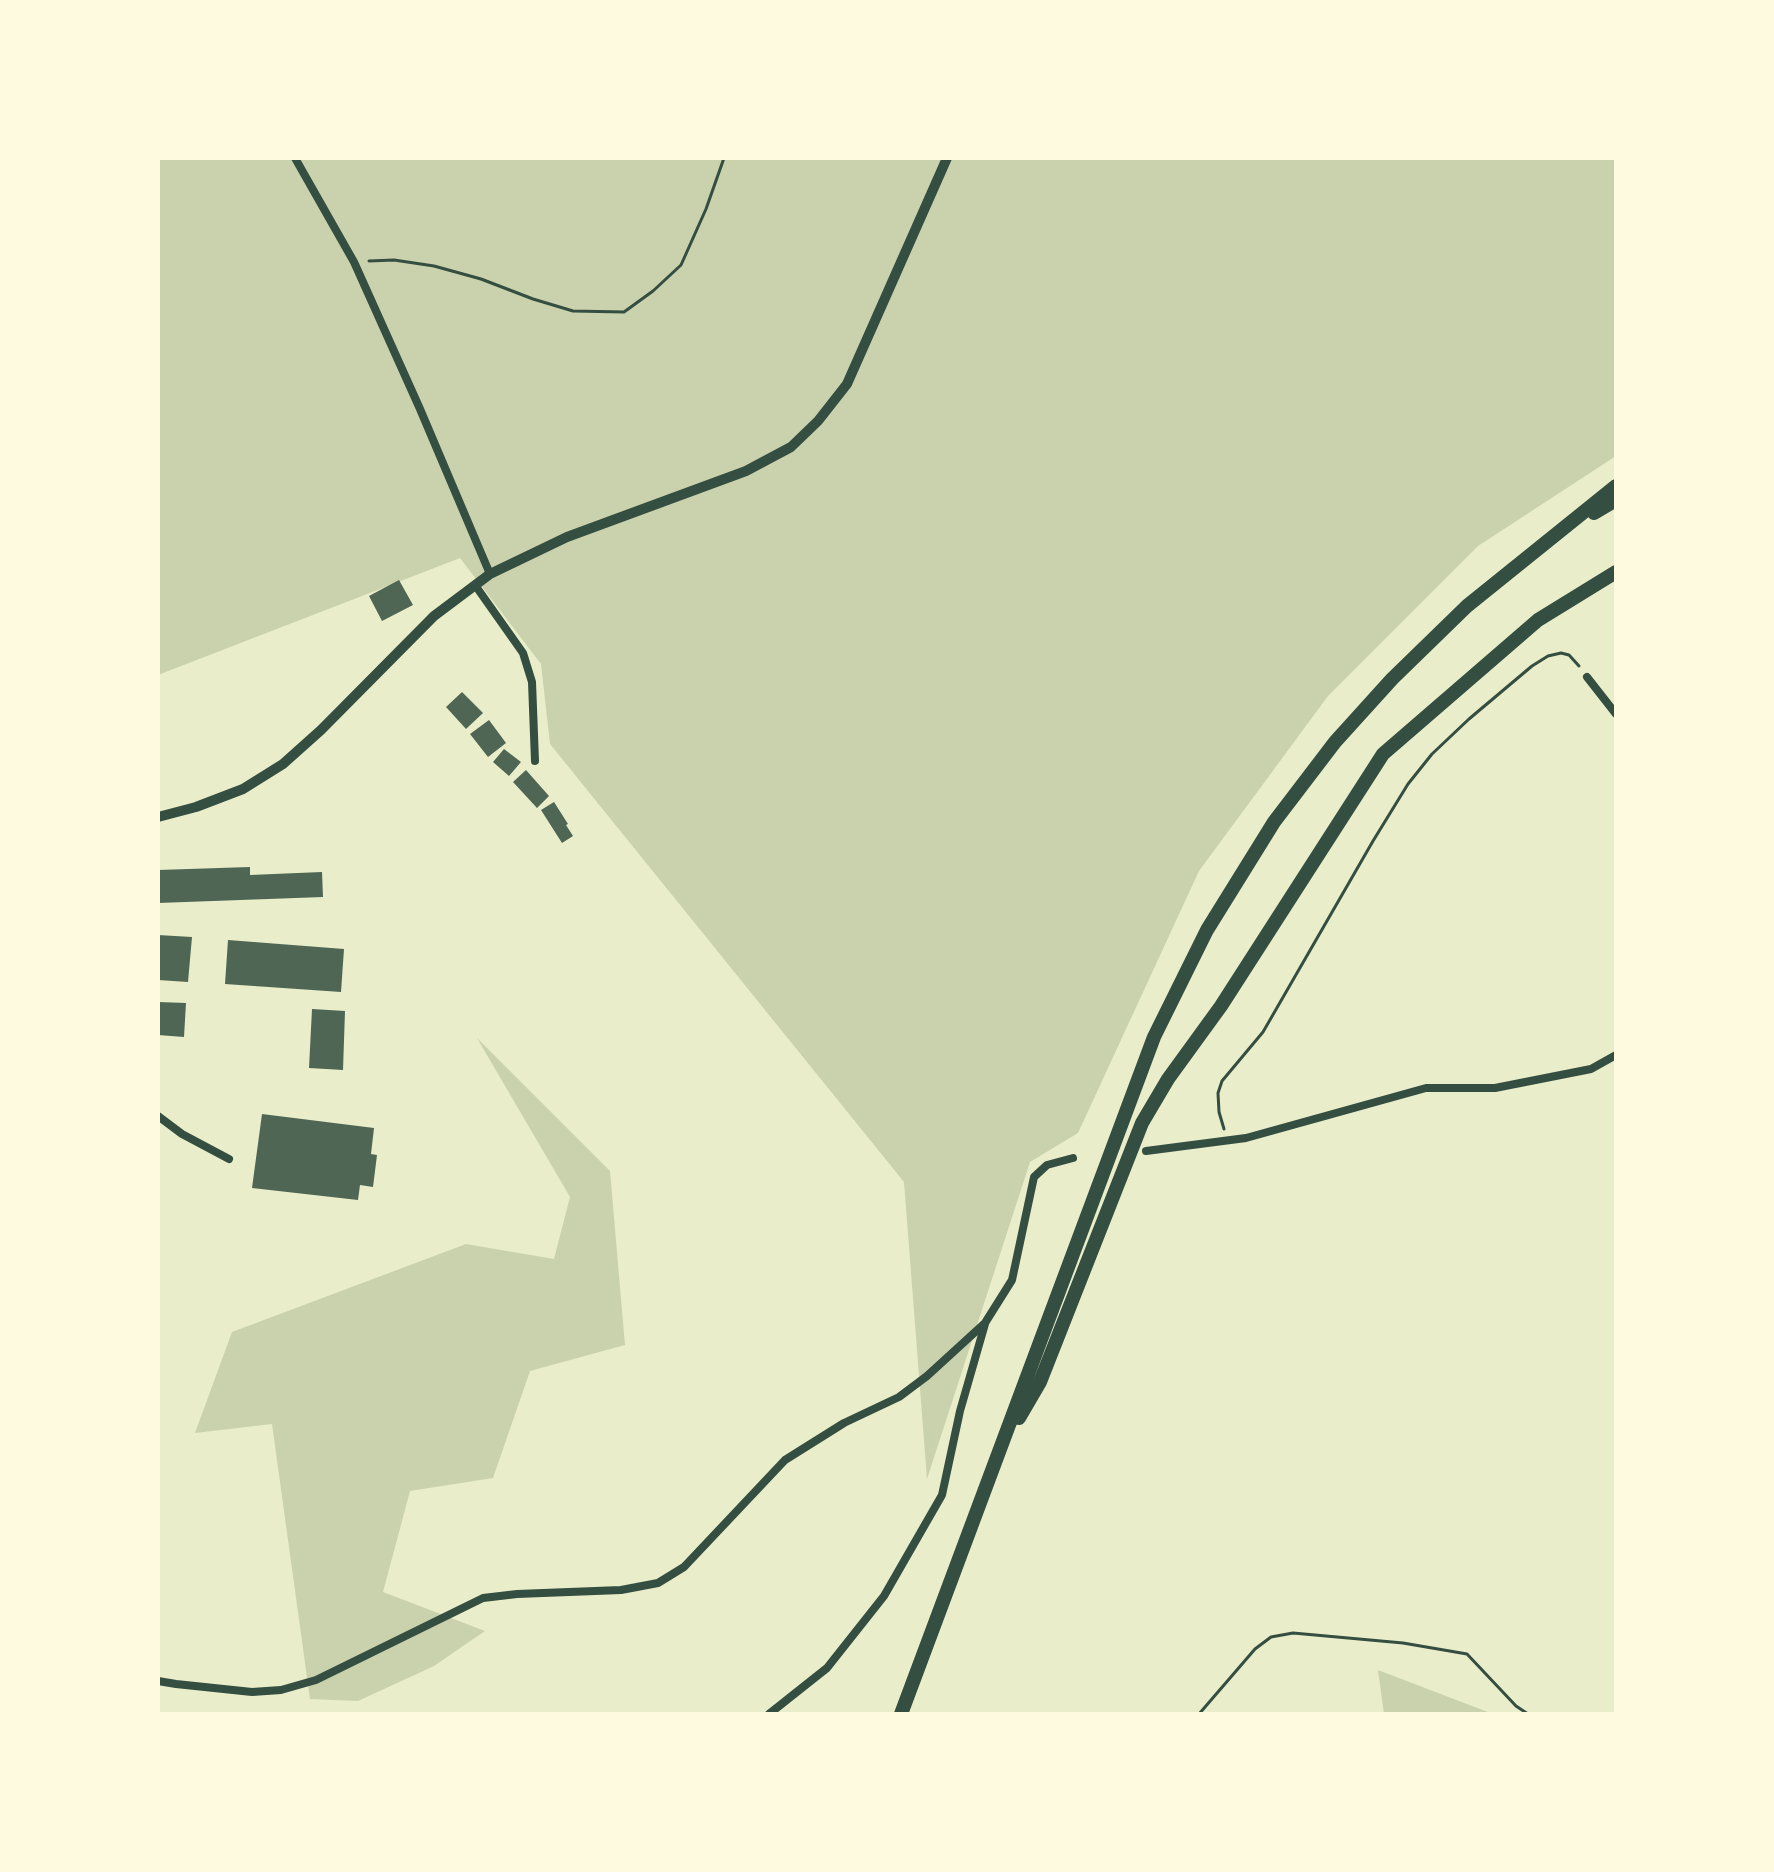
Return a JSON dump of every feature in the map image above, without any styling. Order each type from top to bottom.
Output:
[{"type":"highway","points":[[901,1714],[1154,1037],[1207,930],[1274,822],[1335,742],[1392,679],[1457,616],[1616,486]]},
{"type":"highway","points":[[1530,555],[1616,500]]},
{"type":"highway","points":[[999,1453],[1040,1382],[1142,1123],[1383,754],[1538,620],[1616,572]]},
{"type":"street","points":[[295,158],[354,262],[490,574]]},
{"type":"street","points":[[158,817],[243,789],[283,764],[434,616],[490,574],[567,537],[746,471],[791,447],[818,421],[847,384],[947,158]]},
{"type":"street","points":[[475,585],[523,653],[532,682],[535,761]]},
{"type":"street","points":[[1587,677],[1616,714]]},
{"type":"street","points":[[1146,1151],[1246,1138],[1426,1088],[1495,1088],[1591,1069],[1616,1055]]},
{"type":"street","points":[[158,1116],[182,1134],[229,1159]]},
{"type":"street","points":[[158,1681],[252,1692],[281,1690],[316,1680],[483,1598],[621,1590],[658,1583],[684,1567],[785,1460],[844,1423],[899,1397],[985,1323],[1012,1280],[1034,1177],[1047,1165],[1073,1158]]},
{"type":"street","points":[[769,1714],[827,1668],[856,1632],[884,1596],[942,1495],[960,1411],[985,1323]]},
{"type":"path","points":[[354,262],[394,260],[434,266],[573,311],[624,312],[681,265],[724,158]]},
{"type":"path","points":[[1227,1140],[1219,1112],[1218,1093],[1222,1081],[1263,1032],[1373,841],[1416,774],[1469,719],[1548,656],[1569,655],[1587,677]]},
{"type":"path","points":[[1199,1714],[1255,1649],[1271,1637],[1293,1633],[1403,1643],[1467,1654],[1516,1706],[1528,1714]]},
{"type":"green space","points":[[158,158],[1616,158],[1616,456],[1478,546],[1328,696],[1199,871],[1078,1133],[1030,1162],[927,1479],[904,1182],[550,744],[541,664],[460,558],[158,675]]},
{"type":"green space","points":[[477,1038],[610,1171],[625,1345],[530,1371],[493,1478],[410,1491],[383,1592],[485,1631],[434,1666],[358,1701],[310,1699],[272,1424],[195,1433],[232,1332],[466,1244],[554,1259],[570,1197]]},
{"type":"green space","points":[[1378,1670],[1493,1714],[1384,1714]]},
{"type":"building","points":[[399,580],[413,605],[382,621],[369,596]]},
{"type":"building","points":[[462,692],[483,713],[466,729],[446,707]]},
{"type":"building","points":[[489,720],[506,743],[488,757],[470,734]]},
{"type":"building","points":[[504,749],[521,762],[509,776],[493,762]]},
{"type":"building","points":[[526,770],[549,796],[537,808],[513,782]]},
{"type":"building","points":[[554,802],[573,836],[562,843],[541,810]]},
{"type":"building","points":[[250,867],[250,875],[322,872],[323,897],[158,903],[158,870]]},
{"type":"building","points":[[158,935],[192,937],[188,982],[158,980]]},
{"type":"building","points":[[228,940],[344,949],[341,992],[225,984]]},
{"type":"building","points":[[158,1002],[186,1003],[184,1037],[158,1035]]},
{"type":"building","points":[[312,1009],[345,1011],[343,1070],[309,1068]]},
{"type":"building","points":[[262,1114],[374,1128],[371,1154],[377,1155],[373,1187],[360,1185],[358,1200],[252,1188]]}]
